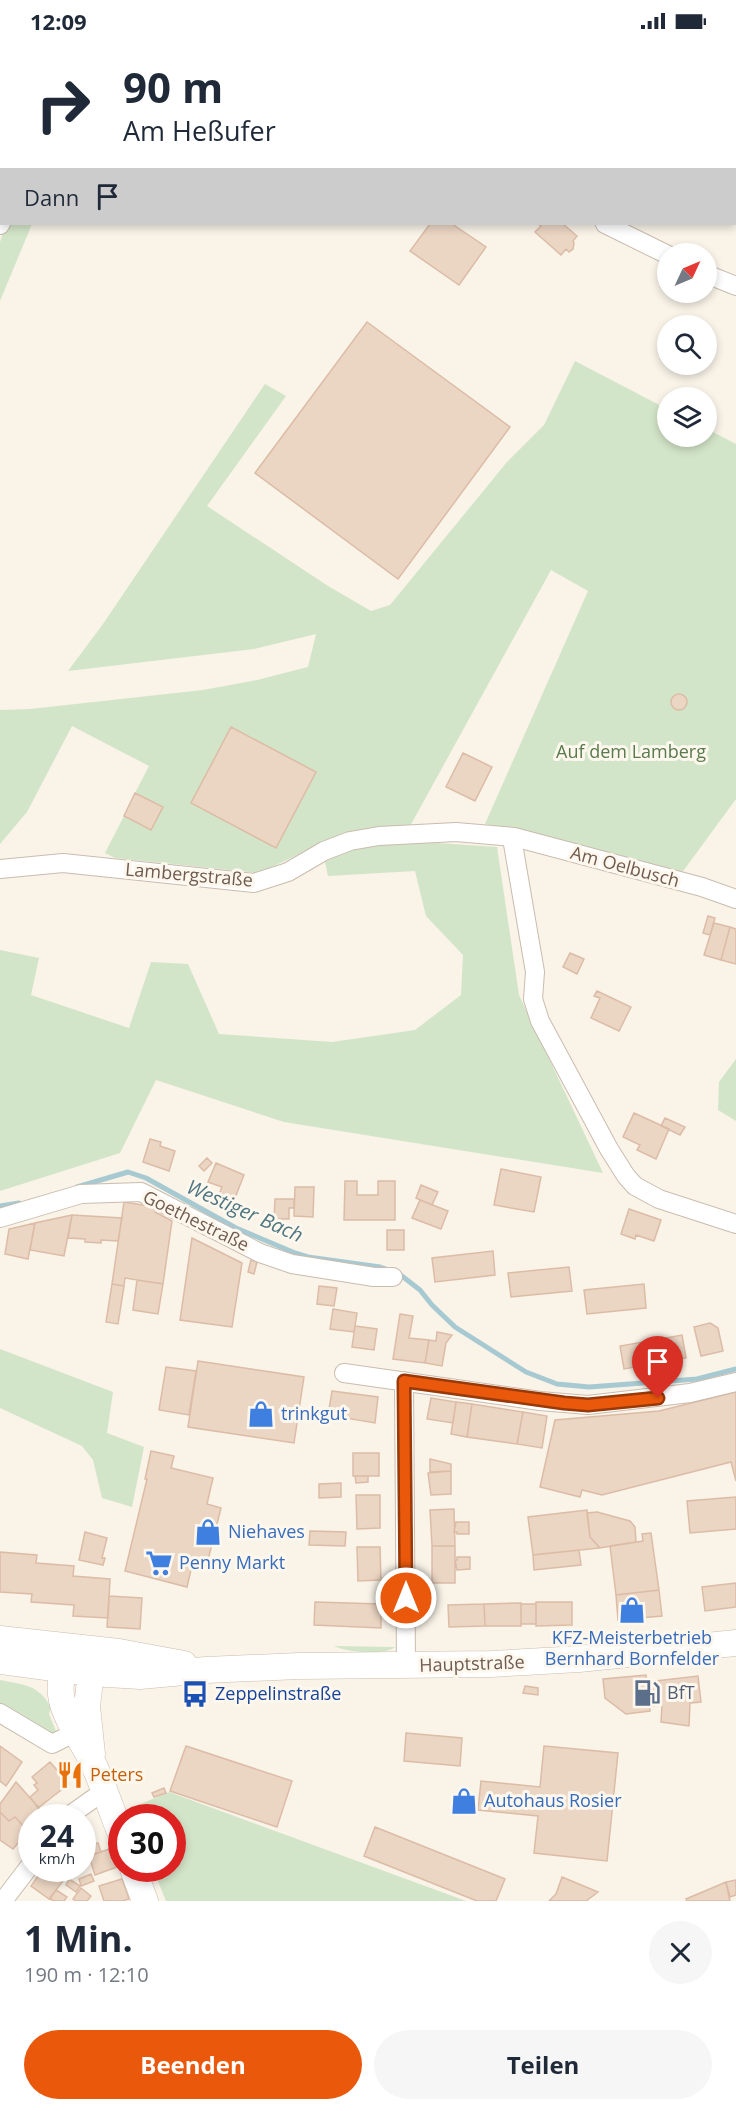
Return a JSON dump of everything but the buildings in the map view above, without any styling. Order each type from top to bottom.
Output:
[{"type":"main road","name":"Hauptstraße","points":[[0,1639],[79,1647],[172,1661],[206,1670]]},
{"type":"main road","name":"Hauptstraße","points":[[0,1661],[91,1673],[140,1676],[206,1670],[299,1666],[491,1664],[579,1659],[736,1643]]},
{"type":"main road","points":[[92,1761],[87,1706],[91,1673],[89,1660],[79,1647],[64,1670],[61,1696],[65,1712],[92,1761],[109,1804]]},
{"type":"main road","points":[[138,1882],[145,1901]]},
{"type":"street","points":[[607,225],[657,250]]},
{"type":"street","points":[[717,278],[736,286]]},
{"type":"street","name":"Lambergstraße","points":[[0,869],[63,863],[254,883],[288,872],[350,841],[379,836],[456,832],[514,837]]},
{"type":"street","points":[[514,837],[513,844],[535,972],[533,999],[540,1021],[609,1149],[626,1176],[644,1192],[736,1224]]},
{"type":"street","name":"Am Oelbusch","points":[[514,837],[702,887],[736,899]]},
{"type":"street","name":"Goethestraße","points":[[0,1218],[81,1194],[141,1192],[260,1253],[292,1264],[374,1277],[393,1277]]},
{"type":"street","points":[[344,1373],[540,1401],[588,1405],[690,1393],[736,1382]]},
{"type":"street","points":[[404,1381],[406,1666]]},
{"type":"street","points":[[0,1713],[52,1744],[75,1733]]},
{"type":"street","points":[[86,1804],[104,1791]]},
{"type":"street","points":[[3,1901],[18,1881]]},
{"type":"green space","points":[[6,225],[32,225],[0,301],[0,242]]},
{"type":"green space","name":"Auf dem Lamberg","points":[[575,361],[657,404],[657,447],[717,447],[717,434],[736,444],[736,799],[681,874],[485,824],[588,591],[551,570],[409,828],[344,833],[259,873],[115,858],[105,853],[124,816],[151,830],[135,793],[149,766],[72,726],[27,812],[0,844],[0,710],[30,709],[203,690],[308,667],[316,634],[254,649],[68,671],[103,624],[265,384],[286,396],[207,506],[328,586],[371,611],[390,605],[507,462],[544,425]]},
{"type":"green space","points":[[408,841],[497,847],[519,995],[603,1173],[284,1122],[156,1080],[120,1153],[0,1191],[0,950],[39,958],[31,995],[129,1028],[151,962],[188,964],[219,1034],[332,1042],[415,1030],[461,995],[463,955],[426,916],[415,871],[328,876],[325,862],[345,851]]},
{"type":"green space","points":[[736,1059],[736,1121],[718,1110],[719,1082]]},
{"type":"green space","points":[[0,1349],[113,1392],[107,1433],[144,1447],[132,1507],[102,1498],[93,1460],[82,1446],[0,1408]]},
{"type":"green space","points":[[334,1646],[395,1647],[390,1650],[365,1652]]},
{"type":"green space","points":[[0,1680],[30,1687],[41,1694],[51,1708],[49,1714],[58,1736],[50,1738],[0,1707]]},
{"type":"green space","points":[[169,1792],[466,1901],[166,1901],[158,1882],[186,1882],[186,1804],[141,1804]]},
{"type":"waterway","name":"Westiger Bach","points":[[77,1187],[128,1172],[146,1178],[236,1228],[295,1253],[308,1257],[380,1267],[398,1273],[420,1290],[455,1327],[526,1372],[557,1384],[589,1387],[697,1379],[736,1369]]},
{"type":"waterway","name":"Westiger Bach","points":[[0,1206],[19,1203]]},
{"type":"place","name":"trinkgut","points":[[261,1414]]},
{"type":"place","name":"Niehaves","points":[[208,1532]]},
{"type":"place","name":"Penny Markt","points":[[159,1563]]},
{"type":"place","name":"KFZ-Meisterbetrieb Bernhard Bornfelder","points":[[632,1610]]},
{"type":"place","name":"BfT","points":[[647,1693]]},
{"type":"place","name":"Zeppelinstraße","points":[[195,1694]]},
{"type":"place","name":"Peters","points":[[70,1775]]},
{"type":"place","name":"Autohaus Rosier","points":[[464,1801]]},
{"type":"route","points":[[406,1598],[404,1381],[540,1401],[588,1405],[658,1398]]}]
